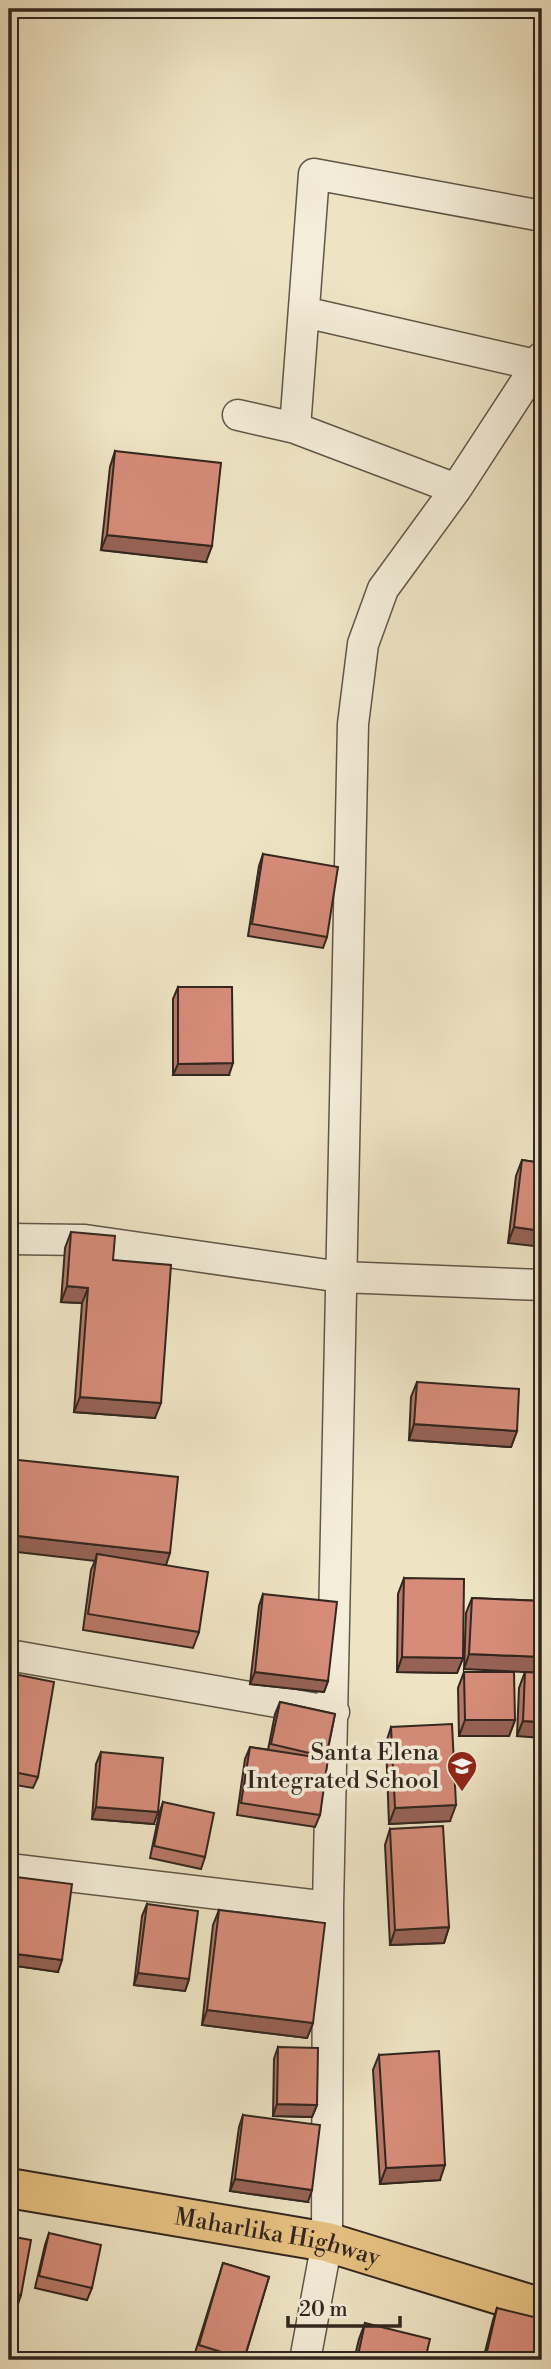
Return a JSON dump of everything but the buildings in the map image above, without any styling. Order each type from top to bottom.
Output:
[{"type":"highway","name":"Maharlika Highway","points":[[9,2188],[327,2242],[542,2308]]},
{"type":"street","points":[[295,428],[314,174],[542,216]]},
{"type":"street","points":[[304,312],[539,361],[456,489],[383,589],[363,644],[353,724],[328,1907],[327,2242],[305,2360]]},
{"type":"street","points":[[238,415],[295,428],[456,489]]},
{"type":"street","points":[[9,1238],[85,1240],[341,1277],[542,1285]]},
{"type":"street","points":[[9,1655],[334,1712]]},
{"type":"street","points":[[9,1869],[328,1907]]},
{"type":"place","name":"Santa Elena Integrated School","points":[[462,1793]]}]
